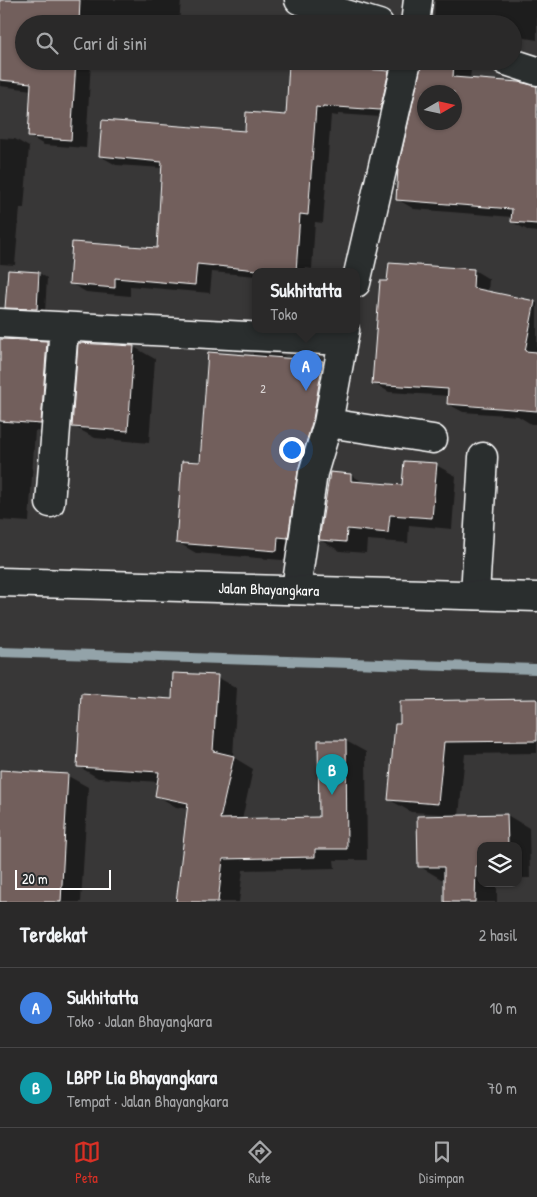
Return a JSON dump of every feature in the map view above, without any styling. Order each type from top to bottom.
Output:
[{"type":"street","points":[[299,0],[349,15]]},
{"type":"street","points":[[416,15],[418,0]]},
{"type":"street","points":[[522,66],[537,70]]},
{"type":"street","points":[[359,268],[405,70]]},
{"type":"street","points":[[0,324],[252,332]]},
{"type":"street","points":[[50,502],[64,327]]},
{"type":"street","points":[[274,333],[344,335],[328,423],[314,473],[296,589]]},
{"type":"street","points":[[328,423],[433,439]]},
{"type":"street","points":[[475,595],[483,457]]},
{"type":"street","name":"Jalan Bhayangkara","points":[[0,582],[537,597]]},
{"type":"building","points":[[0,0],[80,0],[79,15],[15,15],[15,70],[75,70],[71,140],[28,137],[31,83],[0,80]]},
{"type":"building","points":[[289,70],[389,71],[380,110],[316,107],[308,215],[300,214],[296,268],[252,270],[197,264],[195,285],[115,278],[115,288],[69,284],[72,242],[157,248],[162,162],[99,156],[102,120],[245,131],[246,112],[286,115]]},
{"type":"building","points":[[420,70],[453,70],[453,77],[519,82],[537,86],[537,224],[511,222],[512,209],[396,200],[398,168]]},
{"type":"building","points":[[389,263],[474,269],[473,288],[535,301],[525,351],[537,352],[537,411],[447,404],[448,389],[372,384],[380,281],[387,281]]},
{"type":"building","points":[[8,270],[39,272],[37,309],[5,308]]},
{"type":"building","points":[[0,339],[47,341],[41,424],[0,421]]},
{"type":"building","points":[[78,343],[134,346],[128,431],[72,427]]},
{"type":"building","points":[[208,352],[323,361],[313,419],[298,471],[288,538],[278,537],[277,551],[176,543],[182,461],[200,462]]},
{"type":"building","points":[[404,461],[437,463],[432,518],[390,515],[388,533],[347,529],[346,542],[319,540],[330,472],[351,474],[351,481],[402,485]]},
{"type":"building","points":[[173,673],[218,675],[213,751],[234,756],[220,819],[319,817],[318,740],[346,740],[347,849],[315,849],[315,857],[223,859],[218,902],[176,902],[188,803],[155,796],[159,772],[77,767],[81,693],[172,699]]},
{"type":"building","points":[[537,699],[537,741],[444,742],[438,804],[388,800],[395,724],[400,724],[400,701]]},
{"type":"building","points":[[0,770],[68,774],[61,902],[0,902]]},
{"type":"building","points":[[507,814],[508,842],[477,842],[475,902],[444,902],[444,867],[418,867],[417,816]]},
{"type":"waterway","points":[[0,652],[537,669]]},
{"type":"place","name":"Sukhitatta","points":[[306,391]]},
{"type":"place","name":"LBPP Lia Bhayangkara","points":[[332,795]]}]
